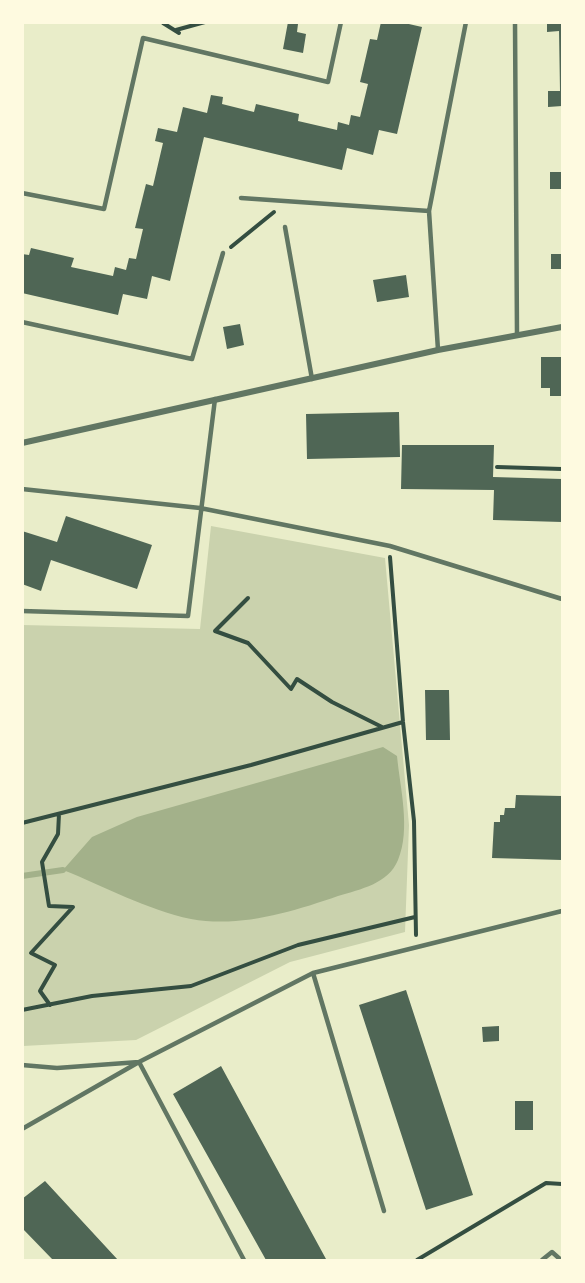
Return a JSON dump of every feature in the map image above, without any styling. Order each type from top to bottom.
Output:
[{"type":"street","points":[[22,443],[438,350],[562,327]]},
{"type":"lane","points":[[22,194],[104,209],[143,38],[328,81],[341,22]]},
{"type":"lane","points":[[438,350],[429,211],[466,22]]},
{"type":"lane","points":[[515,22],[517,335]]},
{"type":"lane","points":[[241,198],[429,211]]},
{"type":"lane","points":[[285,227],[312,379]]},
{"type":"lane","points":[[22,322],[192,358],[223,253]]},
{"type":"lane","points":[[22,611],[188,616],[214,399]]},
{"type":"lane","points":[[22,489],[200,508],[390,546],[562,599]]},
{"type":"lane","points":[[22,1129],[139,1062],[312,973],[562,911]]},
{"type":"lane","points":[[312,973],[384,1211]]},
{"type":"lane","points":[[22,1065],[57,1068],[139,1062]]},
{"type":"lane","points":[[139,1062],[244,1260]]},
{"type":"lane","points":[[542,1260],[552,1251],[561,1260]]},
{"type":"path","points":[[175,30],[205,22]]},
{"type":"path","points":[[223,253],[288,201]]},
{"type":"path","points":[[498,467],[562,469]]},
{"type":"path","points":[[392,573],[403,722],[414,821],[417,948]]},
{"type":"path","points":[[248,598],[215,631],[248,643],[291,688],[297,680],[332,702],[382,728]]},
{"type":"path","points":[[22,824],[251,765],[403,722]]},
{"type":"path","points":[[50,1005],[40,990],[55,965],[31,953],[73,907],[49,906],[45,883],[42,862],[58,834],[59,814]]},
{"type":"path","points":[[22,1010],[92,996],[191,986],[298,945],[416,917]]},
{"type":"path","points":[[417,1260],[546,1183],[562,1184]]},
{"type":"shaded area","points":[[211,526],[385,558],[409,825],[405,932],[290,962],[136,1040],[23,1046],[22,625],[200,629]]},
{"type":"shaded area","points":[[383,747],[397,756],[404,808],[404,835],[398,860],[388,875],[364,888],[303,908],[266,917],[209,921],[191,919],[158,910],[63,870],[92,837],[137,817]]},
{"type":"building","points":[[288,22],[298,24],[297,32],[306,34],[303,53],[283,49]]},
{"type":"building","points":[[381,22],[400,22],[422,27],[397,134],[379,130],[373,155],[347,148],[342,170],[204,137],[170,281],[152,276],[147,299],[123,294],[118,315],[22,293],[22,254],[29,255],[31,248],[74,258],[71,267],[113,276],[115,267],[126,270],[129,258],[136,259],[143,229],[135,228],[146,184],[153,186],[163,143],[155,141],[158,128],[177,132],[183,107],[207,113],[211,95],[223,97],[222,104],[254,112],[256,104],[299,114],[298,121],[337,130],[338,122],[349,125],[351,115],[360,117],[368,84],[360,82],[370,39],[377,40]]},
{"type":"building","points":[[547,22],[562,22],[562,106],[548,107],[548,91],[560,91],[559,31],[547,32]]},
{"type":"building","points":[[550,172],[562,172],[562,189],[550,189]]},
{"type":"building","points":[[551,254],[562,254],[562,269],[551,269]]},
{"type":"building","points":[[406,275],[409,297],[377,302],[373,280]]},
{"type":"building","points":[[240,324],[244,345],[227,349],[223,327]]},
{"type":"building","points":[[541,357],[562,357],[562,396],[550,396],[550,388],[541,388]]},
{"type":"building","points":[[399,412],[400,457],[307,459],[306,414]]},
{"type":"building","points":[[402,445],[494,445],[493,477],[562,479],[562,522],[493,520],[494,490],[401,489]]},
{"type":"building","points":[[66,516],[152,545],[137,589],[51,560],[41,591],[22,584],[22,531],[57,542]]},
{"type":"building","points":[[425,690],[449,690],[450,740],[426,740]]},
{"type":"building","points":[[516,795],[562,796],[562,860],[492,858],[494,822],[500,822],[500,815],[504,815],[505,808],[515,808]]},
{"type":"building","points":[[406,990],[473,1195],[426,1210],[359,1005]]},
{"type":"building","points":[[499,1026],[499,1041],[483,1042],[482,1027]]},
{"type":"building","points":[[221,1066],[326,1259],[266,1260],[173,1094]]},
{"type":"building","points":[[515,1101],[533,1101],[533,1130],[515,1130]]},
{"type":"building","points":[[45,1181],[118,1260],[53,1260],[22,1228],[22,1199]]},
{"type":"waterway","points":[[22,876],[63,870]]}]
